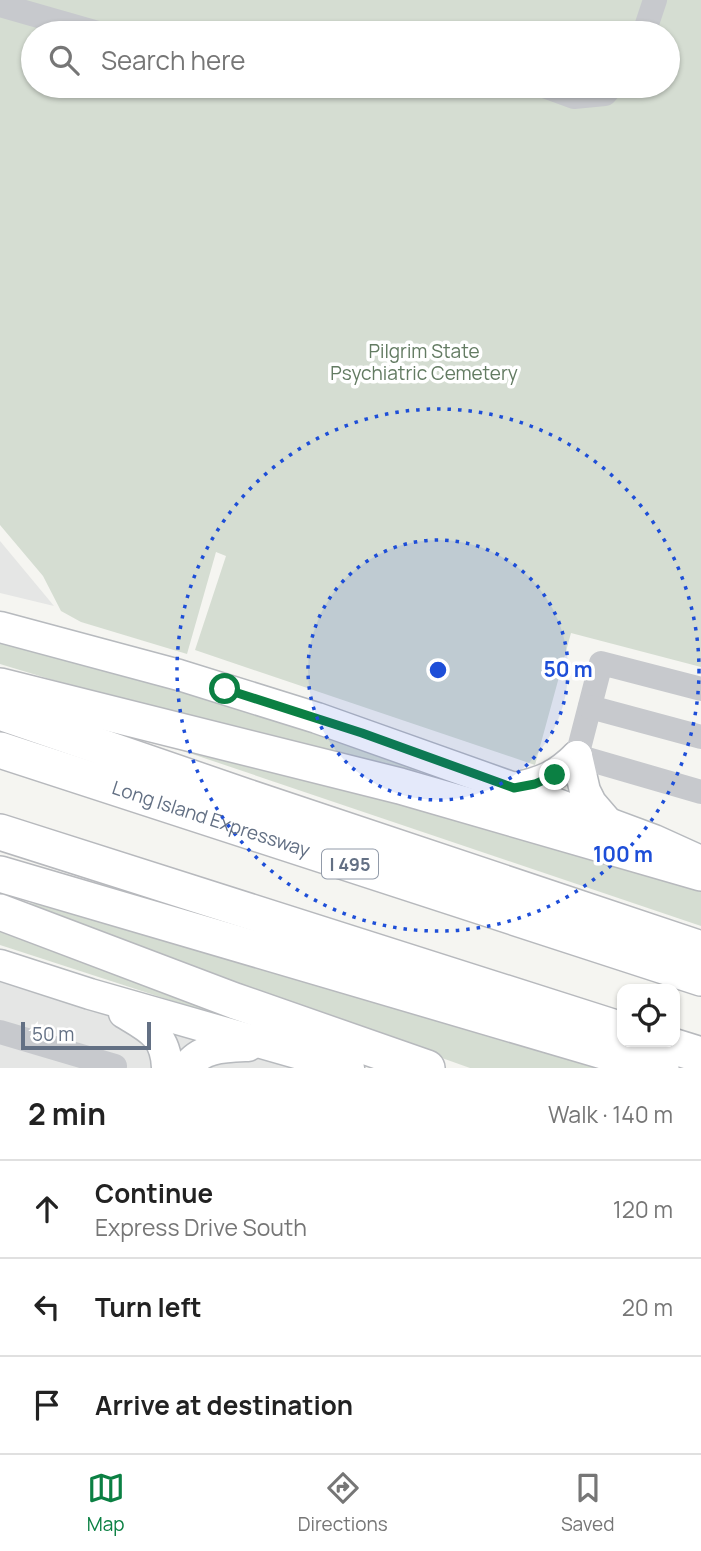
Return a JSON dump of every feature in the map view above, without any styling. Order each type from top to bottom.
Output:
[{"type":"highway","points":[[0,686],[424,792],[701,873]]},
{"type":"highway","points":[[0,712],[701,949]]},
{"type":"highway","name":"Long Island Expressway","points":[[0,750],[701,978]]},
{"type":"highway","points":[[0,832],[617,1028]]},
{"type":"highway","points":[[0,874],[661,1068]]},
{"type":"highway","points":[[0,912],[235,1001],[427,1068]]},
{"type":"highway","points":[[675,1047],[701,1055]]},
{"type":"main road","points":[[0,626],[271,703],[408,749],[701,860]]},
{"type":"main road","points":[[514,788],[548,779],[577,756]]},
{"type":"main road","points":[[577,756],[587,797],[609,824]]},
{"type":"main road","points":[[0,965],[90,994],[349,1068]]},
{"type":"main road","points":[[90,994],[148,1027],[160,1037],[167,1068]]},
{"type":"main road","points":[[186,1068],[194,1058],[214,1048],[269,1045]]},
{"type":"lane","points":[[648,21],[655,0]]},
{"type":"lane","points":[[0,5],[56,21]]},
{"type":"lane","points":[[701,689],[601,663],[577,756],[701,792]]},
{"type":"lane","points":[[590,707],[701,737]]},
{"type":"lane","points":[[0,1032],[115,1066]]},
{"type":"shaded area","points":[[0,541],[54,606],[0,593]]},
{"type":"shaded area","points":[[0,977],[306,1068],[0,1068]]},
{"type":"green space","name":"Pilgrim State Psychiatric Cemetery","points":[[0,0],[701,0],[701,667],[571,633],[535,765],[195,650],[226,556],[216,552],[187,654],[81,622],[61,611],[43,576],[0,525]]},
{"type":"green space","points":[[0,639],[378,746],[418,767],[415,773],[76,687],[0,664]]},
{"type":"green space","points":[[137,728],[701,885],[701,926],[133,734]]},
{"type":"green space","points":[[29,903],[55,906],[616,1068],[470,1068],[45,914]]},
{"type":"green space","points":[[0,927],[225,1011],[225,1018],[0,945]]},
{"type":"route","points":[[225,689],[362,733],[514,788],[535,784],[555,775]]}]
